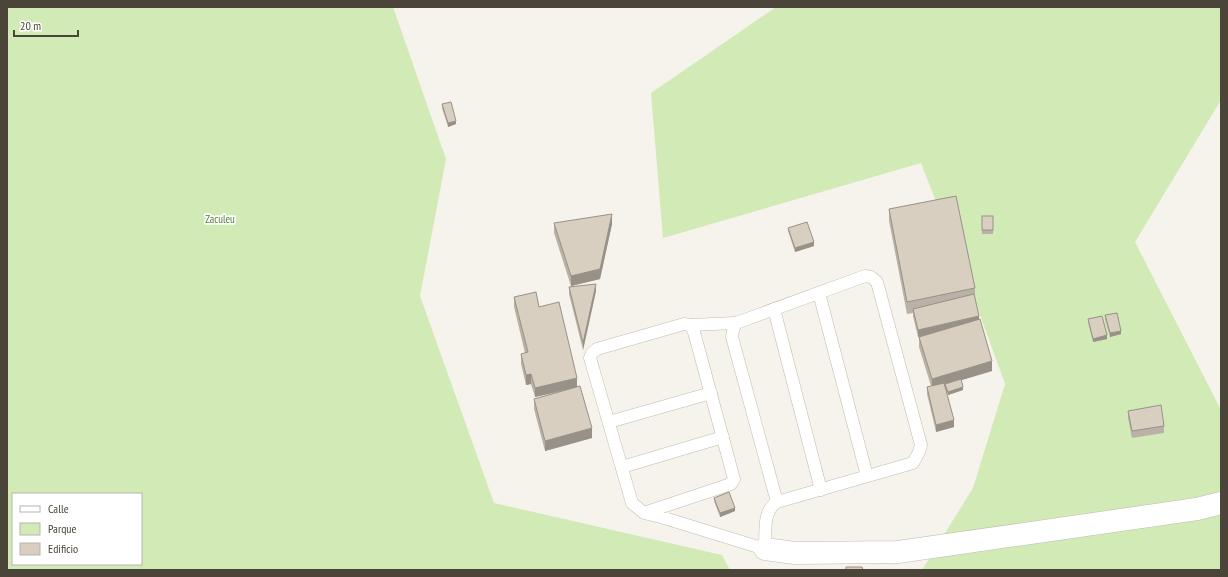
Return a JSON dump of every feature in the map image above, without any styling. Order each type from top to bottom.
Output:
[{"type":"street","points":[[765,549],[795,553],[898,552],[1197,509],[1221,503]]},
{"type":"lane","points":[[865,276],[870,277],[877,282],[921,445],[913,463],[777,502],[771,506],[767,515],[765,549],[644,513],[632,503],[590,358],[592,353],[597,349],[684,324],[736,323],[774,309],[865,276]]},
{"type":"lane","points":[[819,293],[867,476]]},
{"type":"lane","points":[[774,309],[821,490]]},
{"type":"lane","points":[[736,323],[732,337],[777,502]]},
{"type":"lane","points":[[644,513],[730,484],[734,479],[694,332],[690,325]]},
{"type":"lane","points":[[609,422],[711,393]]},
{"type":"lane","points":[[622,467],[723,437]]},
{"type":"green space","name":"Zaculeu","points":[[7,7],[393,7],[446,159],[420,296],[494,503],[722,555],[730,570],[7,570]]},
{"type":"green space","points":[[776,7],[1221,7],[1221,100],[1135,242],[1221,410],[1221,570],[922,570],[973,488],[1005,384],[975,301],[921,163],[663,238],[651,93]]},
{"type":"building","points":[[451,102],[456,121],[448,123],[442,104]]},
{"type":"building","points":[[956,196],[975,288],[907,302],[889,209]]},
{"type":"building","points":[[612,214],[600,269],[571,276],[554,223]]},
{"type":"building","points":[[982,216],[993,216],[993,230],[982,230]]},
{"type":"building","points":[[807,222],[814,242],[795,248],[788,228]]},
{"type":"building","points":[[596,284],[583,343],[569,287]]},
{"type":"building","points":[[536,292],[539,307],[559,302],[577,378],[535,388],[531,374],[526,375],[521,354],[528,352],[514,297]]},
{"type":"building","points":[[974,294],[979,316],[918,330],[913,309]]},
{"type":"building","points":[[1117,313],[1121,331],[1110,333],[1105,315]]},
{"type":"building","points":[[1102,316],[1107,335],[1093,339],[1088,319]]},
{"type":"building","points":[[980,319],[992,361],[932,379],[919,337]]},
{"type":"building","points":[[961,379],[963,387],[948,392],[945,384]]},
{"type":"building","points":[[944,383],[954,420],[936,425],[927,387]]},
{"type":"building","points":[[580,386],[592,428],[545,441],[534,399]]},
{"type":"building","points":[[1161,405],[1164,426],[1132,431],[1128,411]]},
{"type":"building","points":[[729,492],[735,508],[720,513],[714,498]]},
{"type":"building","points":[[846,567],[862,567],[863,570],[846,570]]}]
